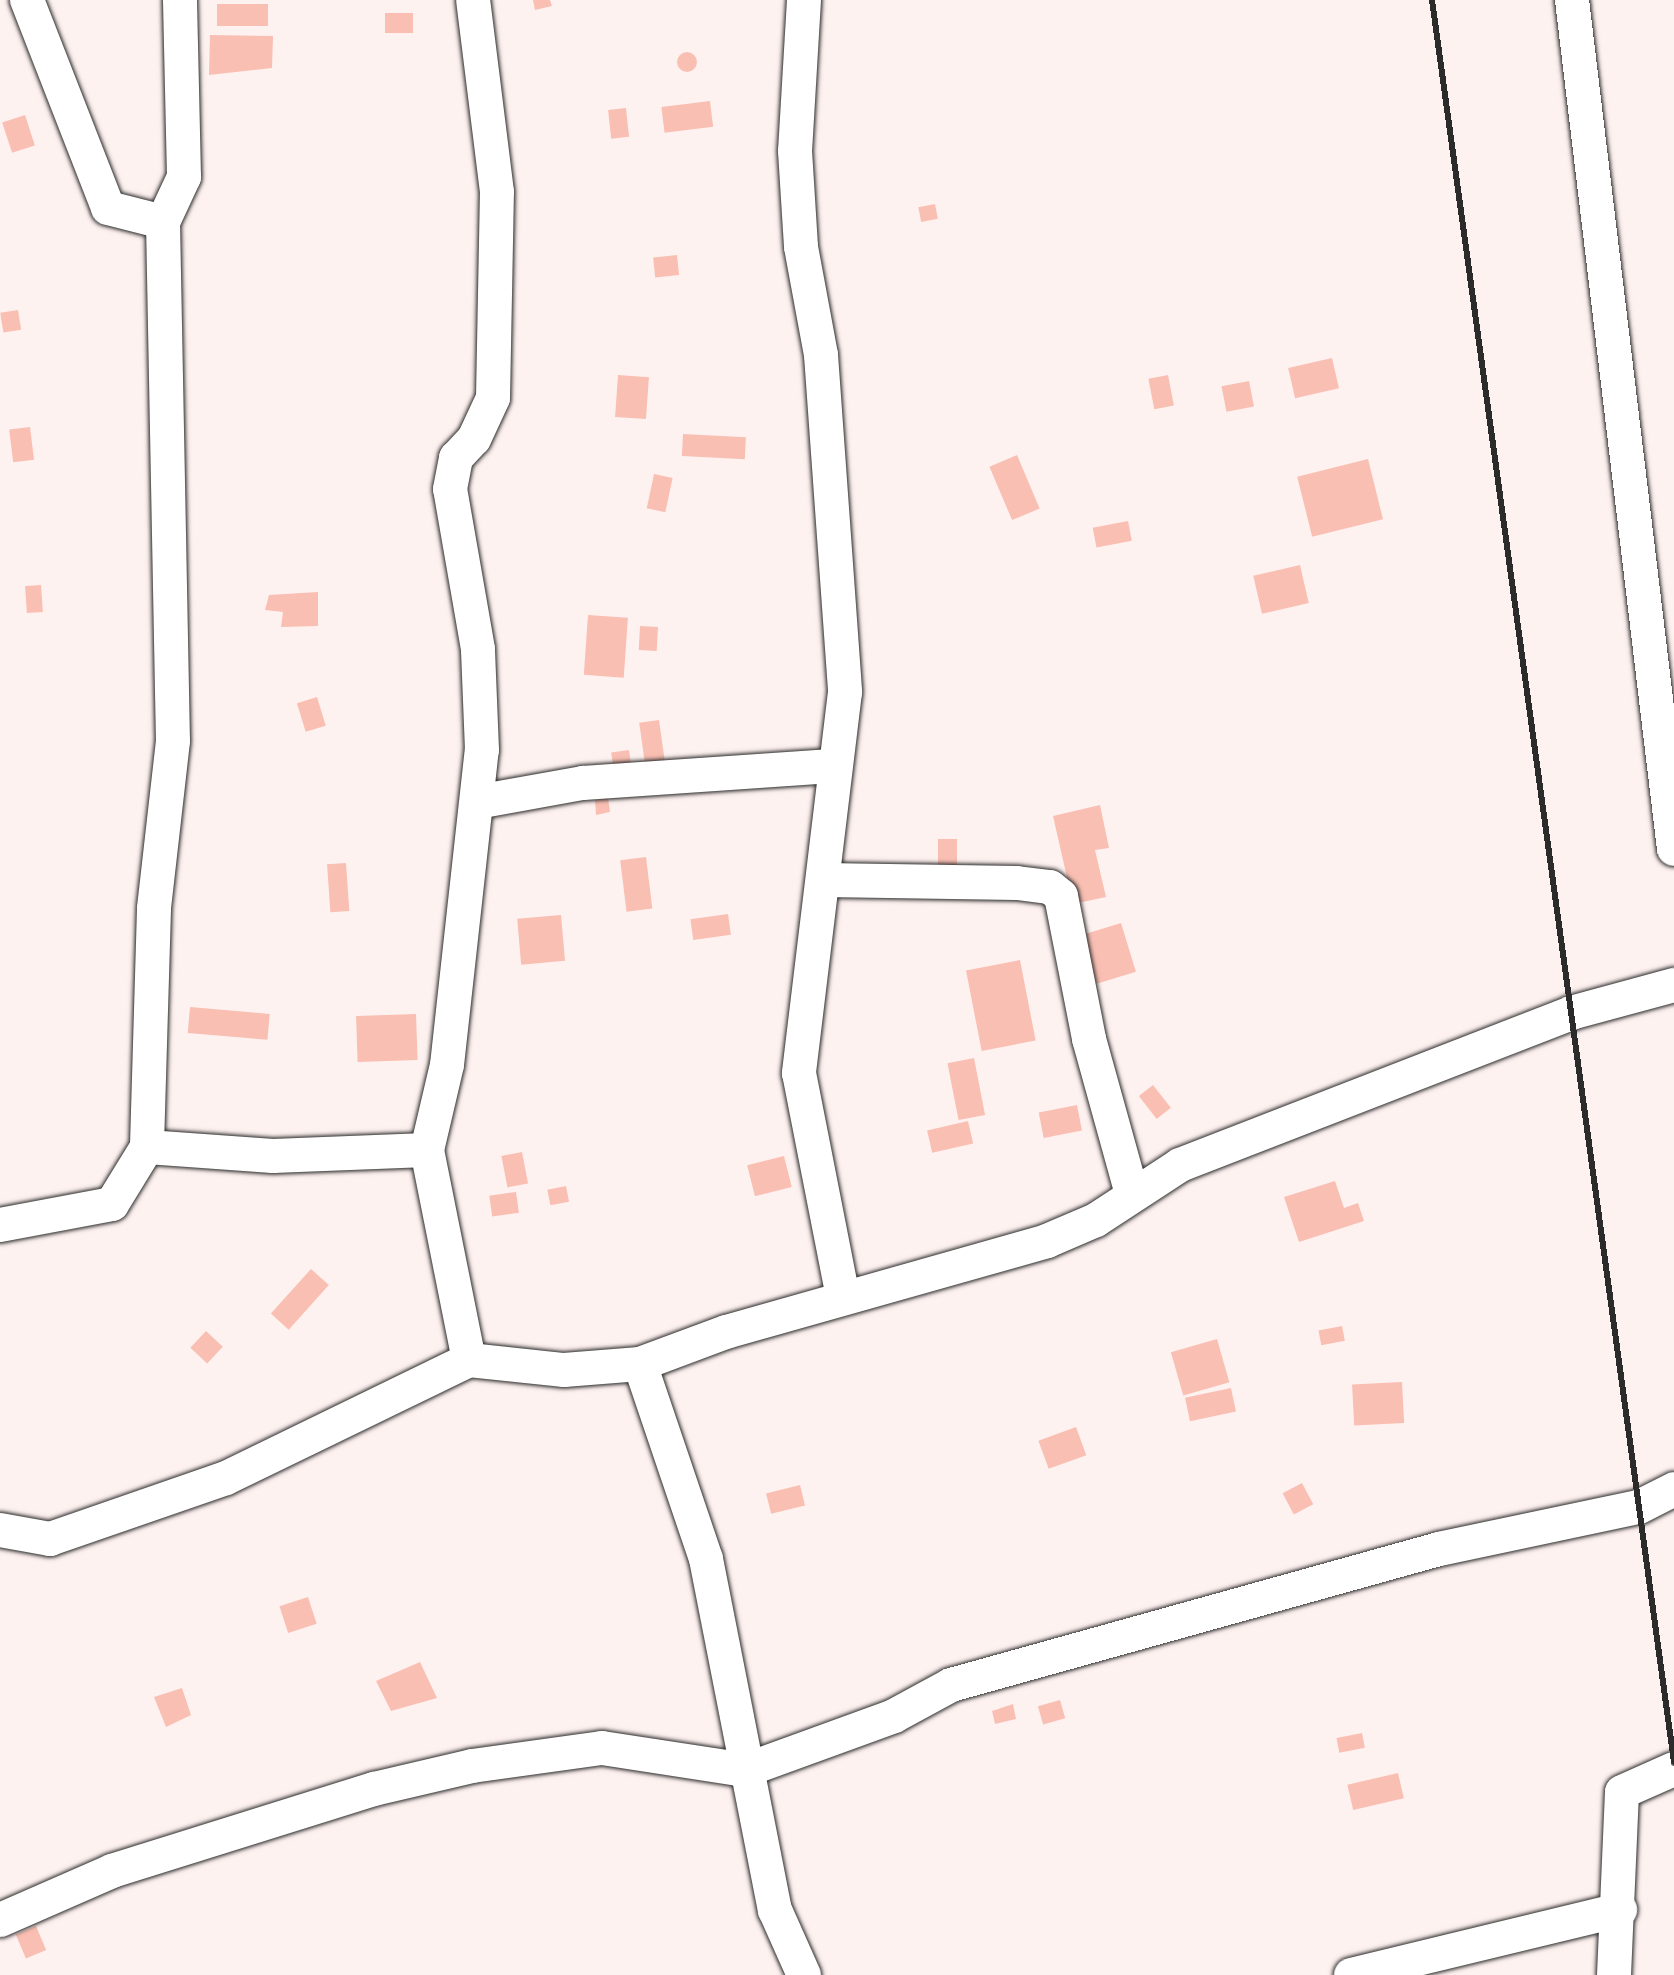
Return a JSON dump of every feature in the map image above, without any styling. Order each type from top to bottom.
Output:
[{"type":"street","points":[[27,0],[108,208],[163,222]]},
{"type":"street","points":[[0,1225],[112,1204],[147,1147],[154,909],[173,741],[163,222],[184,177],[180,0]]},
{"type":"street","points":[[469,1360],[427,1150],[447,1065],[477,802],[478,649],[450,489],[456,458],[474,439],[493,398],[497,192],[473,0]]},
{"type":"street","points":[[804,0],[793,115],[838,562],[845,692],[799,1073],[843,1297]]},
{"type":"street","points":[[1572,0],[1674,849]]},
{"type":"street","points":[[477,802],[583,783],[835,766]]},
{"type":"street","points":[[824,880],[1017,883],[1050,887],[1061,896],[1086,1026],[1132,1194]]},
{"type":"street","points":[[0,1530],[50,1539],[226,1478],[469,1360],[564,1370],[640,1364],[843,1297],[905,1286],[1047,1241],[1180,1165],[1571,1013],[1674,985]]},
{"type":"street","points":[[147,1147],[273,1156],[427,1150]]},
{"type":"street","points":[[640,1364],[706,1559],[775,1910],[804,1975]]},
{"type":"street","points":[[0,1920],[112,1871],[307,1808],[487,1763],[602,1748],[746,1770],[894,1716],[951,1685],[1439,1549],[1639,1507],[1674,1489]]},
{"type":"street","points":[[1614,1975],[1620,1910],[1622,1792],[1674,1769]]},
{"type":"street","points":[[1351,1975],[1620,1910]]},
{"type":"building","points":[[533,0],[550,0],[552,6],[535,10]]},
{"type":"building","points":[[217,4],[268,4],[268,26],[217,26]]},
{"type":"building","points":[[385,13],[413,13],[413,33],[385,33]]},
{"type":"building","points":[[210,35],[273,36],[272,68],[209,75]]},
{"type":"building","points":[[687,52],[694,55],[697,62],[694,69],[687,72],[680,69],[677,62],[680,55]]},
{"type":"building","points":[[710,101],[713,127],[665,133],[661,107]]},
{"type":"building","points":[[626,108],[629,137],[611,139],[608,110]]},
{"type":"building","points":[[25,115],[35,145],[12,153],[2,122]]},
{"type":"building","points":[[935,204],[938,219],[921,222],[918,207]]},
{"type":"building","points":[[677,255],[679,275],[655,277],[653,258]]},
{"type":"building","points":[[18,310],[21,330],[3,333],[0,313]]},
{"type":"building","points":[[1332,358],[1339,388],[1295,398],[1288,368]]},
{"type":"building","points":[[618,375],[649,377],[646,419],[615,417]]},
{"type":"building","points":[[1168,375],[1174,405],[1154,409],[1148,379]]},
{"type":"building","points":[[1249,381],[1254,407],[1226,412],[1222,386]]},
{"type":"building","points":[[30,427],[34,460],[13,462],[9,430]]},
{"type":"building","points":[[683,434],[746,437],[745,459],[682,456]]},
{"type":"building","points":[[1017,455],[1040,508],[1012,520],[989,467]]},
{"type":"building","points":[[1368,459],[1383,519],[1312,537],[1297,477]]},
{"type":"building","points":[[654,474],[673,478],[665,512],[647,508]]},
{"type":"building","points":[[1128,521],[1132,541],[1096,548],[1093,528]]},
{"type":"building","points":[[1300,565],[1309,603],[1262,614],[1253,576]]},
{"type":"building","points":[[41,585],[43,612],[27,613],[25,586]]},
{"type":"building","points":[[318,592],[318,626],[281,627],[283,612],[265,610],[269,595]]},
{"type":"building","points":[[588,615],[628,618],[624,678],[584,675]]},
{"type":"building","points":[[640,626],[658,627],[657,651],[639,650]]},
{"type":"building","points":[[317,697],[326,726],[306,732],[297,703]]},
{"type":"building","points":[[659,720],[666,769],[646,771],[639,723]]},
{"type":"building","points":[[629,750],[632,772],[614,774],[611,753]]},
{"type":"building","points":[[608,798],[610,812],[596,815],[595,800]]},
{"type":"building","points":[[1100,805],[1109,848],[1095,850],[1106,897],[1073,904],[1053,816]]},
{"type":"building","points":[[938,839],[957,839],[957,873],[938,873]]},
{"type":"building","points":[[646,857],[652,909],[627,912],[620,860]]},
{"type":"building","points":[[346,863],[349,911],[330,912],[327,864]]},
{"type":"building","points":[[728,914],[731,935],[693,940],[690,919]]},
{"type":"building","points":[[561,915],[565,961],[521,965],[517,919]]},
{"type":"building","points":[[1121,923],[1136,972],[1097,984],[1082,935]]},
{"type":"building","points":[[1020,960],[1036,1040],[982,1051],[966,970]]},
{"type":"building","points":[[190,1007],[270,1014],[267,1040],[188,1033]]},
{"type":"building","points":[[416,1014],[418,1060],[358,1062],[356,1016]]},
{"type":"building","points":[[974,1058],[985,1115],[959,1120],[947,1063]]},
{"type":"building","points":[[1153,1085],[1171,1108],[1157,1119],[1139,1096]]},
{"type":"building","points":[[1077,1105],[1082,1131],[1044,1138],[1039,1112]]},
{"type":"building","points":[[968,1121],[973,1143],[932,1153],[927,1130]]},
{"type":"building","points":[[522,1152],[528,1183],[507,1187],[501,1156]]},
{"type":"building","points":[[784,1156],[792,1187],[755,1196],[747,1165]]},
{"type":"building","points":[[1335,1181],[1344,1208],[1358,1203],[1364,1221],[1299,1242],[1284,1197]]},
{"type":"building","points":[[566,1186],[569,1202],[550,1205],[547,1190]]},
{"type":"building","points":[[516,1192],[519,1213],[492,1217],[489,1196]]},
{"type":"building","points":[[311,1269],[329,1285],[289,1330],[271,1314]]},
{"type":"building","points":[[1342,1326],[1345,1341],[1321,1345],[1318,1331]]},
{"type":"building","points":[[206,1331],[223,1347],[207,1364],[190,1348]]},
{"type":"building","points":[[1217,1339],[1229,1382],[1183,1395],[1171,1352]]},
{"type":"building","points":[[1402,1382],[1404,1423],[1354,1426],[1352,1385]]},
{"type":"building","points":[[1231,1388],[1236,1411],[1190,1421],[1185,1398]]},
{"type":"building","points":[[1076,1427],[1086,1455],[1049,1469],[1038,1441]]},
{"type":"building","points":[[1302,1483],[1313,1504],[1294,1515],[1283,1493]]},
{"type":"building","points":[[800,1485],[805,1505],[771,1514],[766,1493]]},
{"type":"building","points":[[308,1597],[317,1624],[288,1633],[279,1606]]},
{"type":"building","points":[[420,1662],[437,1698],[391,1711],[376,1681]]},
{"type":"building","points":[[182,1688],[191,1715],[166,1727],[154,1697]]},
{"type":"building","points":[[1060,1700],[1065,1718],[1043,1725],[1038,1706]]},
{"type":"building","points":[[1013,1704],[1016,1719],[995,1724],[992,1711]]},
{"type":"building","points":[[1362,1733],[1365,1748],[1339,1753],[1336,1738]]},
{"type":"building","points":[[1398,1773],[1404,1798],[1353,1810],[1347,1785]]},
{"type":"building","points":[[36,1926],[46,1950],[26,1959],[16,1935]]},
{"type":"railway","points":[[1432,0],[1674,1762]]}]
